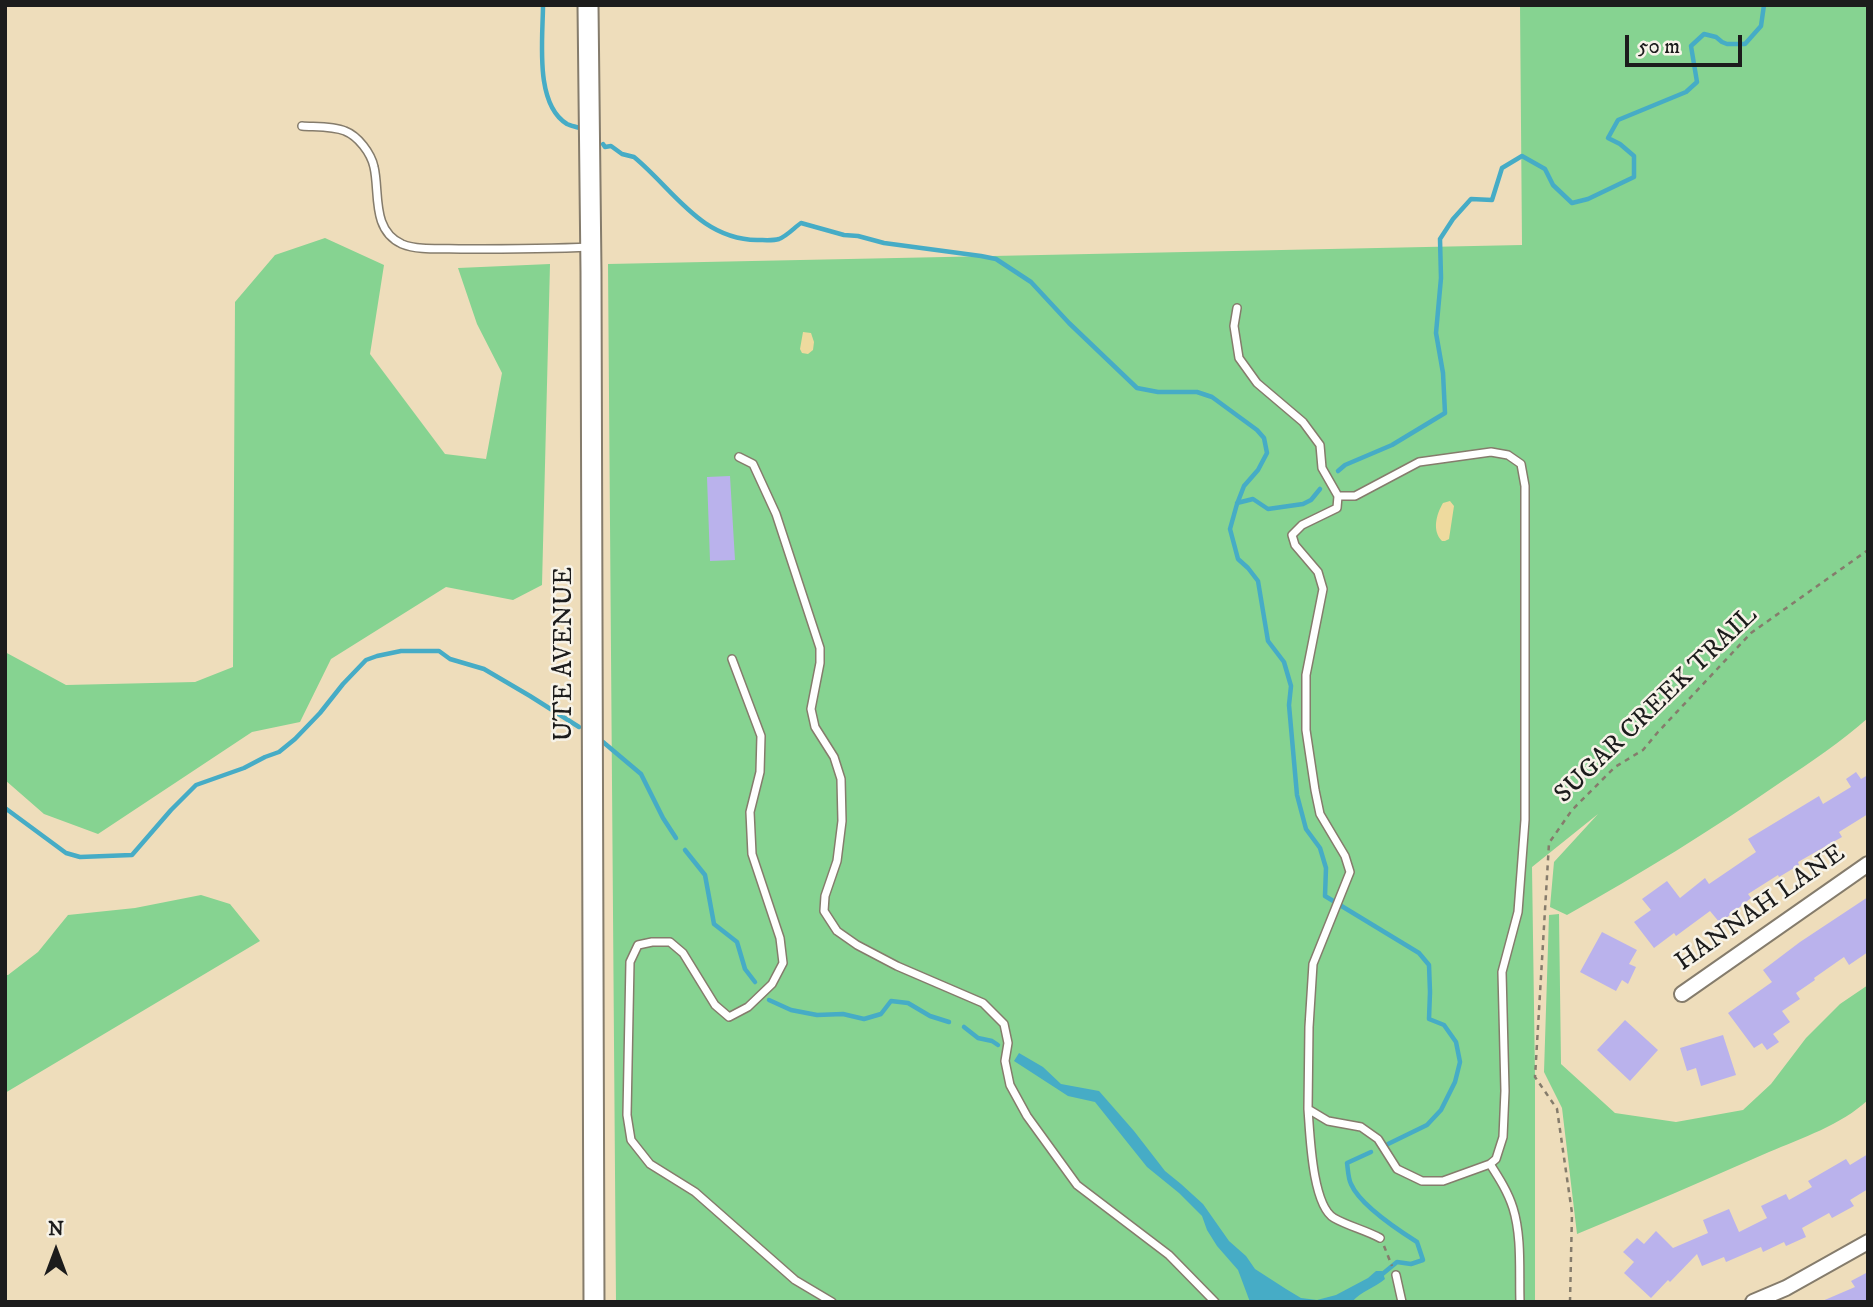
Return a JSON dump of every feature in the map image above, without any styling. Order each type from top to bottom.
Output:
[{"type":"main road","name":"UTE AVENUE","points":[[588,5],[594,1302]]},
{"type":"street","name":"HANNAH LANE","points":[[1682,994],[1868,864]]},
{"type":"street","points":[[1753,1302],[1786,1288],[1868,1242]]},
{"type":"lane","points":[[302,126],[342,129],[355,136],[369,153],[374,167],[377,207],[384,226],[392,237],[402,244],[423,248],[591,247]]},
{"type":"lane","points":[[1237,309],[1234,326],[1239,358],[1257,383],[1303,422],[1320,445],[1322,468],[1338,496],[1337,508],[1302,525],[1292,535],[1295,545],[1318,572],[1323,589],[1306,675],[1306,730],[1320,814],[1345,856],[1350,872],[1313,964],[1308,1109],[1317,1185],[1324,1206],[1333,1217],[1380,1238]]},
{"type":"lane","points":[[1308,1109],[1328,1121],[1361,1127],[1378,1139],[1397,1169],[1422,1181],[1443,1181],[1490,1164],[1496,1159],[1503,1137],[1505,1091],[1502,972],[1518,912],[1525,820],[1525,486],[1521,464],[1508,455],[1491,452],[1419,462],[1355,496],[1338,496]]},
{"type":"lane","points":[[739,457],[753,464],[776,514],[820,648],[820,663],[811,709],[815,727],[834,757],[841,779],[842,821],[824,911],[836,931],[857,946],[983,1003],[1004,1024],[1008,1042],[1005,1061],[1010,1086],[1027,1116],[1077,1185],[1169,1255],[1215,1302]]},
{"type":"lane","points":[[732,659],[761,736],[760,772],[750,812],[752,854],[780,938],[783,963],[772,984],[747,1007],[729,1017],[715,1005],[683,954],[670,942],[638,945],[630,962],[627,1115],[631,1140],[650,1164],[695,1192],[795,1280],[832,1302]]},
{"type":"lane","points":[[1490,1164],[1504,1186],[1513,1209],[1518,1240],[1520,1302]]},
{"type":"lane","points":[[1396,1276],[1402,1302]]},
{"type":"path","name":"SUGAR CREEK TRAIL","points":[[1570,1302],[1572,1213],[1557,1109],[1535,1077],[1549,843],[1572,810],[1615,767],[1643,750],[1751,633],[1868,550]]},
{"type":"path","points":[[1380,1238],[1396,1276]]},
{"type":"green space","points":[[1520,5],[1868,5],[1868,718],[1826,751],[1729,817],[1649,868],[1567,915],[1550,907],[1554,862],[1598,814],[1532,867],[1535,1302],[616,1302],[608,264],[1522,245]]},
{"type":"green space","points":[[325,238],[384,265],[370,354],[445,454],[486,459],[502,373],[477,324],[458,268],[550,264],[542,585],[513,600],[446,587],[331,659],[300,722],[252,732],[98,834],[44,814],[5,780],[5,652],[66,685],[195,682],[233,667],[235,302],[275,255]]},
{"type":"green space","points":[[201,895],[230,904],[260,941],[5,1093],[5,975],[38,952],[68,915],[135,908]]},
{"type":"green space","points":[[1559,914],[1561,1064],[1615,1113],[1676,1122],[1743,1110],[1771,1084],[1806,1038],[1840,1004],[1868,985],[1868,1100],[1846,1117],[1821,1130],[1577,1234],[1562,1108],[1544,1072],[1549,915]]},
{"type":"sand","points":[[803,332],[811,333],[814,342],[813,350],[808,354],[802,353],[800,349]]},
{"type":"sand","points":[[1450,501],[1454,506],[1449,539],[1442,541],[1436,528],[1438,513],[1443,503]]},
{"type":"water","points":[[1019,1053],[1043,1067],[1061,1084],[1099,1091],[1165,1171],[1203,1204],[1229,1241],[1246,1256],[1255,1269],[1286,1289],[1301,1298],[1317,1300],[1336,1295],[1376,1271],[1382,1271],[1385,1279],[1352,1302],[1250,1302],[1238,1270],[1217,1246],[1202,1216],[1147,1167],[1095,1102],[1068,1096],[1014,1061]]},
{"type":"building","points":[[730,476],[735,560],[710,561],[707,477]]},
{"type":"building","points":[[1856,772],[1861,779],[1868,775],[1868,814],[1839,832],[1842,837],[1748,894],[1751,898],[1720,923],[1710,911],[1676,936],[1674,933],[1654,948],[1634,922],[1651,910],[1642,899],[1667,881],[1680,898],[1705,878],[1709,884],[1756,852],[1748,839],[1819,796],[1823,804],[1851,787],[1846,779]]},
{"type":"building","points":[[1868,897],[1868,952],[1849,965],[1844,957],[1796,993],[1800,999],[1782,1011],[1790,1022],[1773,1034],[1779,1042],[1767,1050],[1762,1043],[1754,1048],[1728,1013],[1772,982],[1763,970]]},
{"type":"building","points":[[1602,932],[1637,950],[1629,964],[1636,967],[1628,984],[1622,980],[1616,991],[1580,972]]},
{"type":"building","points":[[1625,1020],[1658,1050],[1630,1081],[1597,1050]]},
{"type":"building","points":[[1723,1035],[1736,1075],[1701,1086],[1696,1068],[1687,1071],[1680,1048]]},
{"type":"building","points":[[1868,1154],[1868,1189],[1850,1200],[1854,1206],[1832,1218],[1829,1213],[1802,1228],[1806,1237],[1786,1246],[1784,1242],[1763,1252],[1761,1247],[1726,1262],[1724,1257],[1702,1266],[1697,1254],[1651,1298],[1624,1273],[1634,1262],[1623,1252],[1637,1238],[1644,1244],[1656,1231],[1673,1248],[1708,1233],[1703,1220],[1729,1209],[1739,1232],[1767,1218],[1761,1206],[1786,1194],[1789,1200],[1812,1187],[1808,1181],[1846,1159],[1850,1165]]},
{"type":"building","points":[[1868,1272],[1868,1302],[1820,1302],[1855,1287],[1851,1281]]},
{"type":"waterway","points":[[543,5],[543,69],[549,102],[556,114],[567,124],[582,129]]},
{"type":"waterway","points":[[1338,471],[1345,465],[1392,445],[1445,413],[1443,373],[1436,333],[1441,278],[1440,239],[1471,199],[1492,200],[1502,168],[1522,156],[1545,169],[1553,185],[1572,203],[1588,199],[1634,177],[1634,156],[1608,138],[1618,120],[1686,92],[1697,82],[1691,46],[1704,34],[1727,44],[1745,44],[1761,26],[1764,5]]},
{"type":"waterway","points":[[603,144],[634,157],[704,222],[737,238],[777,240],[801,223],[884,243],[996,259],[1031,282],[1069,323],[1137,388],[1158,392],[1197,392],[1212,397],[1264,438],[1267,453],[1258,470],[1244,486],[1230,529],[1238,559],[1258,581],[1268,641],[1284,662],[1291,686],[1289,705],[1297,795],[1306,829],[1320,848],[1326,868],[1325,896],[1419,953],[1429,965],[1429,1019],[1444,1025],[1456,1042],[1460,1062],[1455,1082],[1441,1110],[1427,1125],[1388,1144]]},
{"type":"waterway","points":[[1237,503],[1253,499],[1268,509],[1303,504],[1311,500],[1320,489]]},
{"type":"waterway","points":[[5,808],[66,853],[80,857],[132,855],[196,785],[279,752],[320,713],[366,660],[401,651],[439,651],[450,659],[484,669],[579,727]]},
{"type":"waterway","points":[[603,742],[641,774],[676,838]]},
{"type":"waterway","points":[[685,850],[705,875],[714,924],[737,942],[745,969],[755,982]]},
{"type":"waterway","points":[[769,1000],[791,1010],[817,1015],[843,1014],[864,1019],[881,1014],[891,1001],[908,1003],[930,1016],[949,1022]]},
{"type":"waterway","points":[[964,1027],[978,1038],[998,1045]]},
{"type":"waterway","points":[[1371,1152],[1347,1163],[1351,1184],[1371,1208],[1417,1242],[1423,1260],[1411,1264],[1397,1262],[1380,1276]]}]
